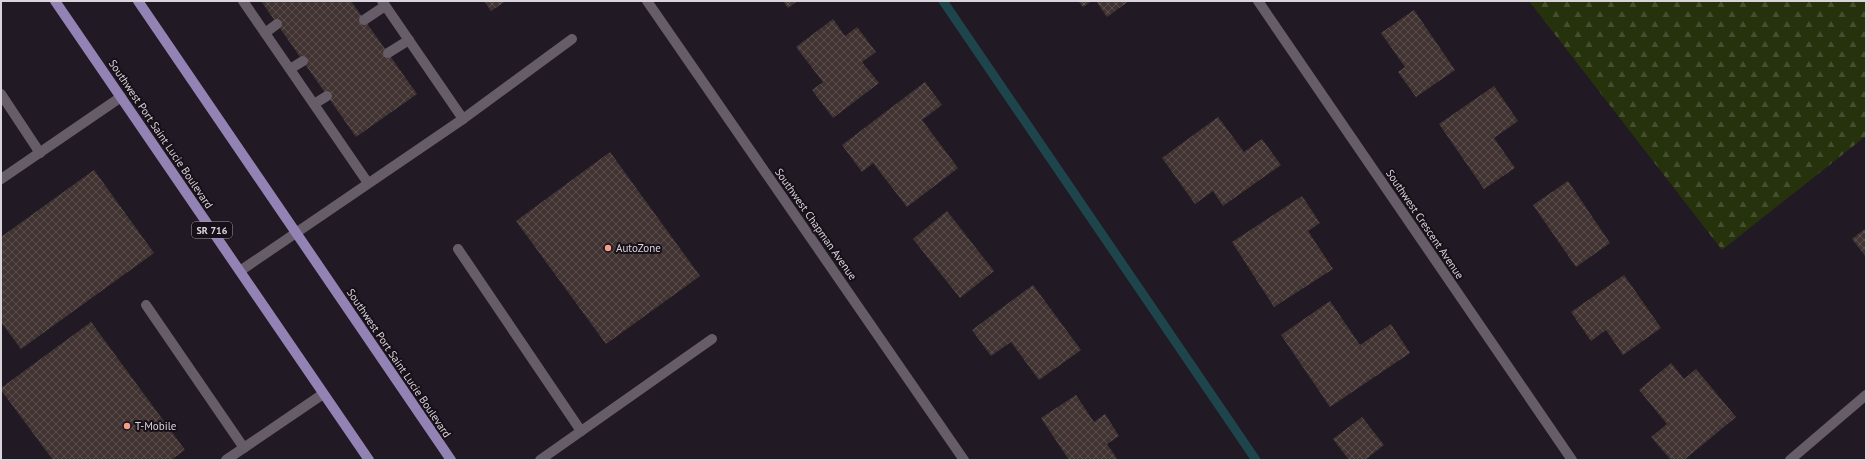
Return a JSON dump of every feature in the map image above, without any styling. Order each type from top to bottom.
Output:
[{"type":"main road","name":"Southwest Port Saint Lucie Boulevard","points":[[54,1],[368,460]]},
{"type":"main road","name":"Southwest Port Saint Lucie Boulevard","points":[[138,1],[451,460]]},
{"type":"street","points":[[243,1],[368,183]]},
{"type":"street","name":"Southwest Chapman Avenue","points":[[647,1],[964,460]]},
{"type":"street","name":"Southwest Crescent Avenue","points":[[1258,1],[1572,460]]},
{"type":"street","points":[[364,20],[384,3],[463,119]]},
{"type":"street","points":[[265,33],[277,24]]},
{"type":"street","points":[[240,271],[463,119],[572,39]]},
{"type":"street","points":[[388,53],[409,40]]},
{"type":"street","points":[[290,69],[303,61]]},
{"type":"street","points":[[1,94],[40,153]]},
{"type":"street","points":[[314,104],[327,96]]},
{"type":"street","points":[[1,180],[121,97]]},
{"type":"street","points":[[458,249],[580,431]]},
{"type":"street","points":[[146,305],[244,448]]},
{"type":"street","points":[[540,460],[712,339]]},
{"type":"street","points":[[226,460],[324,394]]},
{"type":"street","points":[[1790,460],[1866,395]]},
{"type":"green space","points":[[1529,1],[1866,1],[1866,136],[1722,250]]},
{"type":"building","points":[[261,1],[351,1],[417,94],[356,137]]},
{"type":"building","points":[[484,1],[506,1],[491,11]]},
{"type":"building","points":[[783,1],[798,1],[788,8]]},
{"type":"building","points":[[1078,1],[1092,1],[1083,7]]},
{"type":"building","points":[[1096,1],[1129,1],[1107,17]]},
{"type":"building","points":[[1414,10],[1455,70],[1416,97],[1398,72],[1405,67],[1381,33]]},
{"type":"building","points":[[833,19],[845,36],[857,27],[876,52],[862,62],[879,83],[833,118],[812,90],[823,82],[796,47]]},
{"type":"building","points":[[925,82],[942,105],[922,120],[958,168],[907,207],[873,163],[862,172],[842,145]]},
{"type":"building","points":[[1494,86],[1518,121],[1494,138],[1515,168],[1484,189],[1439,124]]},
{"type":"building","points":[[1218,117],[1244,152],[1262,139],[1281,165],[1223,206],[1213,191],[1195,204],[1162,158]]},
{"type":"building","name":"AutoZone","points":[[610,152],[700,276],[606,344],[516,221]]},
{"type":"building","points":[[94,170],[154,253],[21,349],[1,322],[1,237]]},
{"type":"building","points":[[1568,181],[1610,243],[1576,267],[1533,205]]},
{"type":"building","points":[[1302,196],[1320,223],[1308,231],[1333,269],[1274,307],[1232,242]]},
{"type":"building","points":[[947,211],[994,271],[960,298],[913,239]]},
{"type":"building","points":[[1866,228],[1866,257],[1852,239]]},
{"type":"building","points":[[1624,275],[1661,328],[1623,355],[1606,330],[1591,341],[1571,312]]},
{"type":"building","points":[[1033,285],[1081,350],[1039,380],[1011,342],[991,356],[972,330]]},
{"type":"building","points":[[1330,301],[1360,345],[1391,324],[1410,353],[1330,407],[1281,335]]},
{"type":"building","points":[[91,322],[185,450],[171,460],[53,460],[1,390],[1,388]]},
{"type":"building","points":[[1671,363],[1684,379],[1696,369],[1736,417],[1684,460],[1671,460],[1651,437],[1667,424],[1639,390]]},
{"type":"building","points":[[1076,395],[1094,422],[1105,414],[1119,436],[1107,444],[1118,460],[1069,460],[1041,418]]},
{"type":"building","points":[[1362,417],[1384,445],[1365,460],[1349,460],[1333,439]]},
{"type":"waterway","points":[[943,1],[1256,460]]},
{"type":"place","name":"AutoZone","points":[[608,248]]},
{"type":"place","name":"T-Mobile","points":[[127,426]]}]
